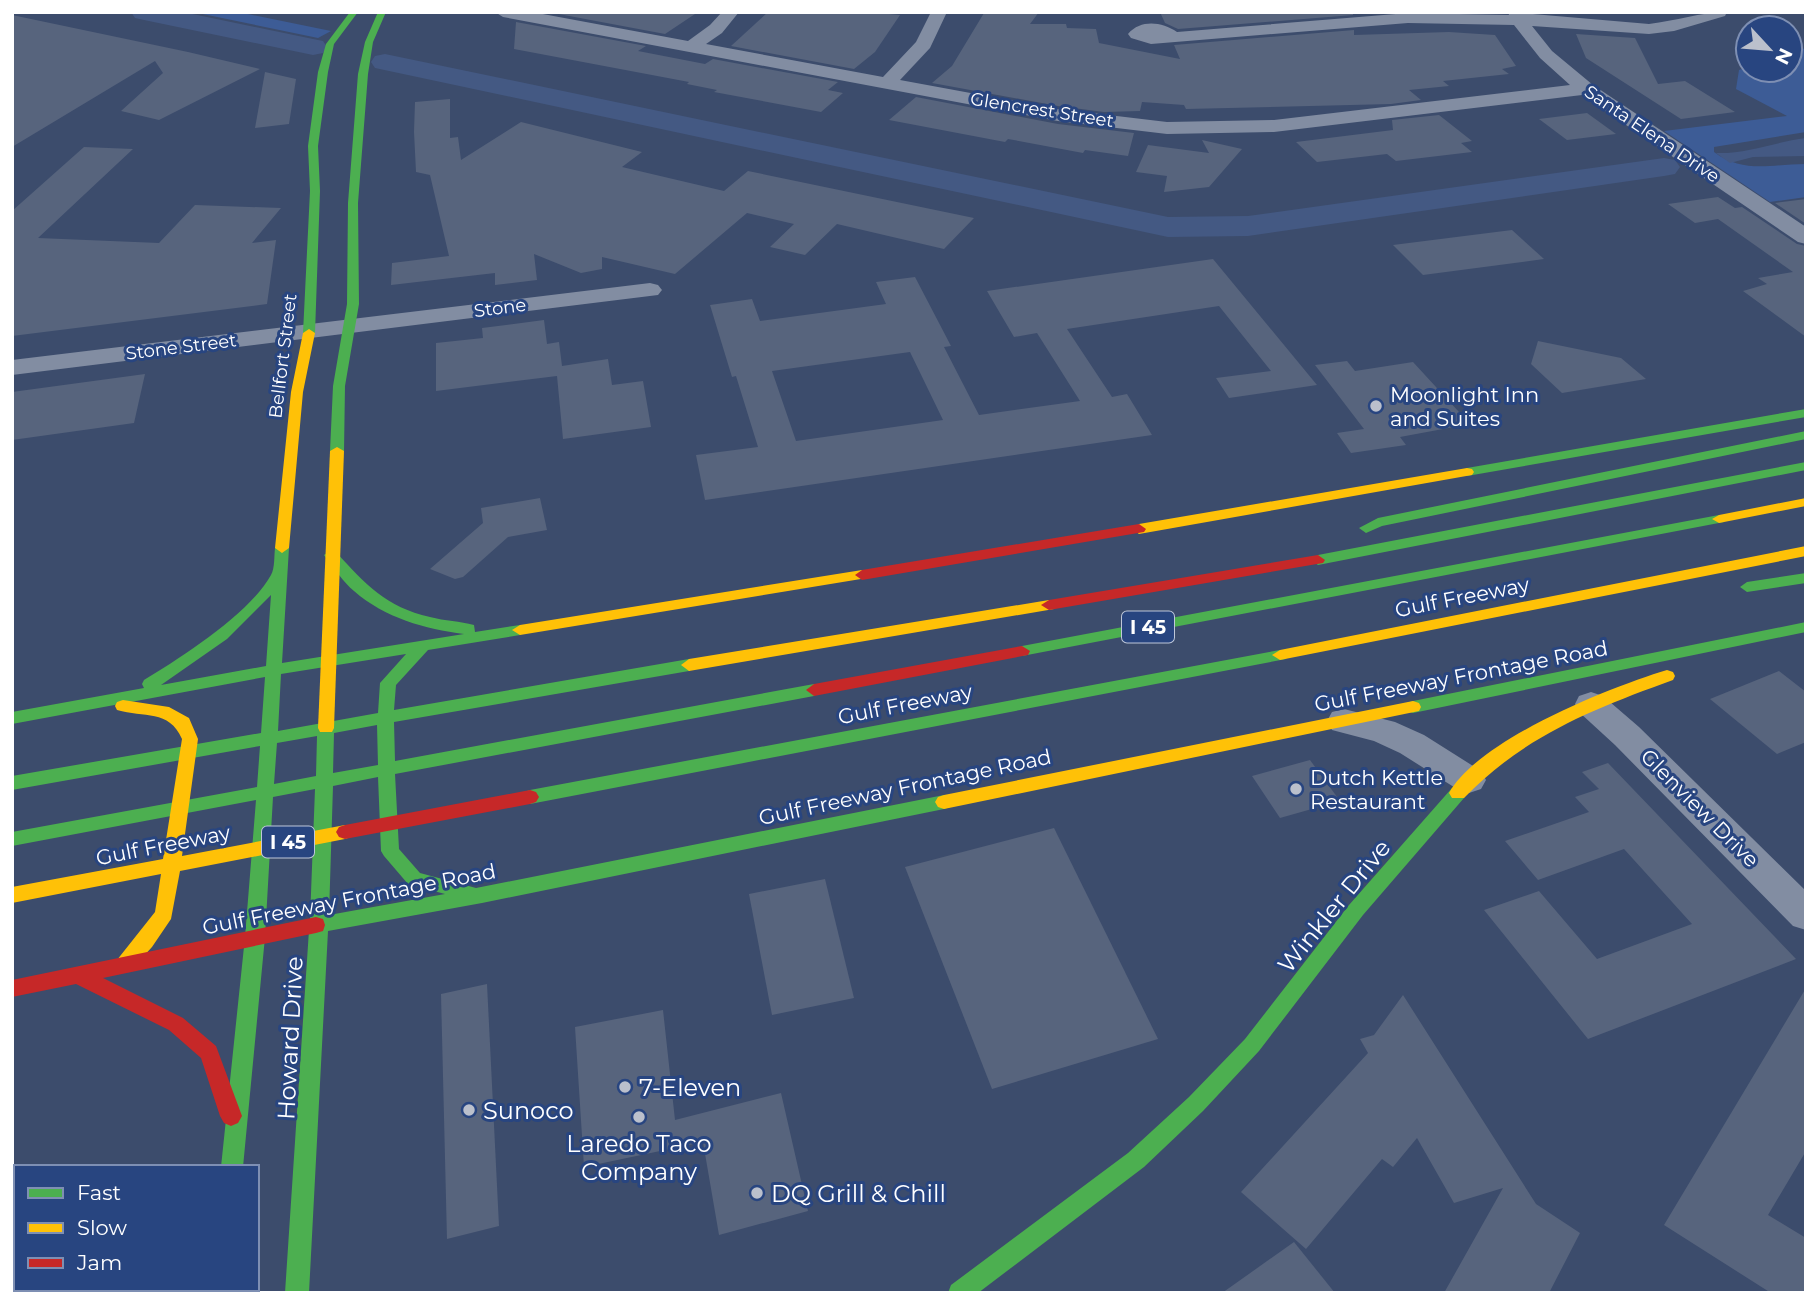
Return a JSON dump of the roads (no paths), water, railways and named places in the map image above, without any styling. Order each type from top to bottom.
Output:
[{"type":"main road","name":"Bellfort Street","points":[[274,670],[297,391],[309,331],[315,191],[325,145],[323,72],[330,44],[354,12]]},
{"type":"main road","points":[[327,661],[339,386],[353,304],[352,203],[362,79],[367,52],[382,12]]},
{"type":"main road","points":[[325,145],[358,143]]},
{"type":"main road","points":[[12,718],[506,631],[1041,547],[1806,413]]},
{"type":"main road","points":[[1299,564],[1378,522],[1806,435]]},
{"type":"main road","name":"I 45","points":[[12,783],[487,698],[1299,564],[1806,466]]},
{"type":"main road","name":"Gulf Freeway","points":[[12,838],[490,752],[1806,502]]},
{"type":"main road","name":"Gulf Freeway","points":[[12,895],[1300,651],[1806,551]]},
{"type":"main road","points":[[331,555],[361,588],[411,618],[452,628],[506,631]]},
{"type":"main road","points":[[126,697],[209,647],[261,603],[281,573]]},
{"type":"main road","points":[[1727,590],[1806,578]]},
{"type":"main road","name":"Winkler Drive","points":[[959,1293],[1136,1160],[1196,1104],[1252,1045],[1350,918],[1469,780],[1535,729],[1591,704],[1800,628]]},
{"type":"main road","name":"Gulf Freeway Frontage Road","points":[[12,989],[255,937],[482,895],[1013,785],[1800,628]]},
{"type":"main road","points":[[423,646],[388,683],[385,730],[390,851],[414,879],[482,895]]},
{"type":"main road","points":[[1300,651],[1393,649]]},
{"type":"main road","name":"Howard Drive","points":[[297,1293],[319,925],[327,661]]},
{"type":"main road","name":"Howard Drive","points":[[232,1165],[255,937],[274,670]]},
{"type":"main road","points":[[100,702],[163,711],[183,722],[190,739],[164,914],[124,965]]},
{"type":"main road","points":[[77,975],[176,1024],[209,1052],[236,1132]]},
{"type":"street","name":"Glencrest Street","points":[[503,12],[1107,122],[1167,128],[1274,126],[1586,89]]},
{"type":"street","points":[[691,47],[716,29],[731,12]]},
{"type":"street","points":[[887,83],[924,44],[939,12]]},
{"type":"street","points":[[1172,36],[1406,15],[1518,16],[1649,29],[1687,23],[1719,12]]},
{"type":"street","name":"Santa Elena Drive","points":[[1518,16],[1552,61],[1586,89],[1806,237]]},
{"type":"street","name":"Stone","points":[[350,326],[650,290]]},
{"type":"street","name":"Stone Street","points":[[12,368],[350,326]]},
{"type":"street","name":"Glenview Drive","points":[[1591,704],[1806,915]]},
{"type":"street","points":[[1344,721],[1383,731],[1412,744],[1469,780]]},
{"type":"waterway","points":[[144,12],[313,47]]},
{"type":"waterway","points":[[385,62],[1168,227],[1248,226],[1664,167]]},
{"type":"place","name":"Moonlight Inn and Suites","points":[[1376,406]]},
{"type":"place","name":"Dutch Kettle Restaurant","points":[[1296,789]]},
{"type":"place","name":"7-Eleven","points":[[625,1087]]},
{"type":"place","name":"Sunoco","points":[[469,1110]]},
{"type":"place","name":"Laredo Taco Company","points":[[639,1117]]},
{"type":"place","name":"DQ Grill & Chill","points":[[757,1193]]}]
